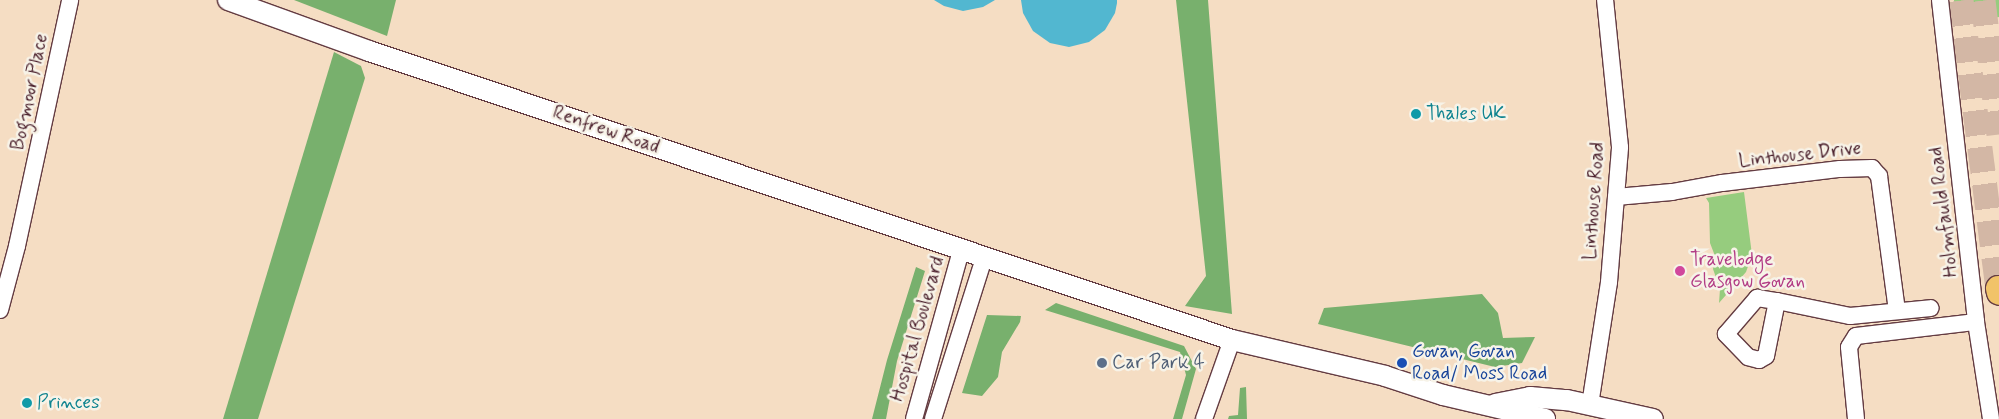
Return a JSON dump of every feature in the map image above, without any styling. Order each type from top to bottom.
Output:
[{"type":"street","name":"Bogmoor Place","points":[[0,310],[17,246],[70,0]]},
{"type":"street","name":"Renfrew Road","points":[[228,0],[369,51],[961,251],[1232,340],[1385,376],[1443,395],[1545,419]]},
{"type":"street","name":"Linthouse Road","points":[[1589,414],[1609,282],[1620,147],[1605,0]]},
{"type":"street","name":"Holmfauld Road","points":[[1940,0],[1976,322],[1991,419]]},
{"type":"street","name":"Linthouse Drive","points":[[1616,197],[1672,192],[1722,183],[1840,168],[1872,168],[1879,176],[1897,311]]},
{"type":"street","name":"Hospital Boulevard","points":[[914,419],[961,251]]},
{"type":"street","name":"Hospital Boulevard","points":[[933,419],[984,258]]},
{"type":"street","points":[[1777,301],[1850,316],[1931,308]]},
{"type":"street","points":[[1856,419],[1849,347],[1856,336],[1976,322]]},
{"type":"street","points":[[1204,419],[1232,340]]},
{"type":"street","points":[[1491,405],[1530,397],[1589,414],[1653,419]]},
{"type":"green space","points":[[294,0],[396,0],[387,36]]},
{"type":"green space","points":[[1176,0],[1208,0],[1232,314],[1185,306],[1206,276]]},
{"type":"green space","points":[[1954,0],[1999,0],[1999,17],[1956,24]]},
{"type":"green space","points":[[334,52],[361,66],[365,78],[258,419],[223,419]]},
{"type":"green space","points":[[1744,192],[1752,255],[1746,272],[1719,303],[1720,289],[1713,269],[1715,256],[1710,243],[1709,203],[1706,198]]},
{"type":"green space","points":[[916,267],[925,271],[897,361],[886,419],[872,419],[887,360]]},
{"type":"green space","points":[[1482,294],[1498,313],[1503,338],[1535,337],[1522,363],[1495,367],[1318,324],[1324,308]]},
{"type":"green space","points":[[1056,303],[1184,346],[1196,369],[1182,419],[1173,419],[1186,375],[1180,352],[1045,310]]},
{"type":"green space","points":[[987,315],[1021,316],[1020,322],[1002,352],[998,377],[982,396],[962,393]]},
{"type":"green space","points":[[1246,387],[1247,419],[1228,419],[1229,416],[1238,415],[1240,388]]},
{"type":"water","points":[[934,0],[995,0],[983,7],[963,11],[944,6]]},
{"type":"water","points":[[1021,0],[1117,0],[1117,3],[1115,13],[1105,30],[1089,42],[1069,47],[1050,43],[1033,31],[1023,13]]},
{"type":"tunnel","points":[[1961,0],[1998,288]]},
{"type":"tunnel","points":[[1983,0],[1999,134]]},
{"type":"place","name":"Thales UK","points":[[1416,114]]},
{"type":"place","name":"Travelodge Glasgow Govan","points":[[1680,271]]},
{"type":"place","name":"Car Park 4","points":[[1102,363]]},
{"type":"place","name":"Govan, Govan Road/ Moss Road","points":[[1402,363]]},
{"type":"place","name":"Princes","points":[[27,403]]}]
